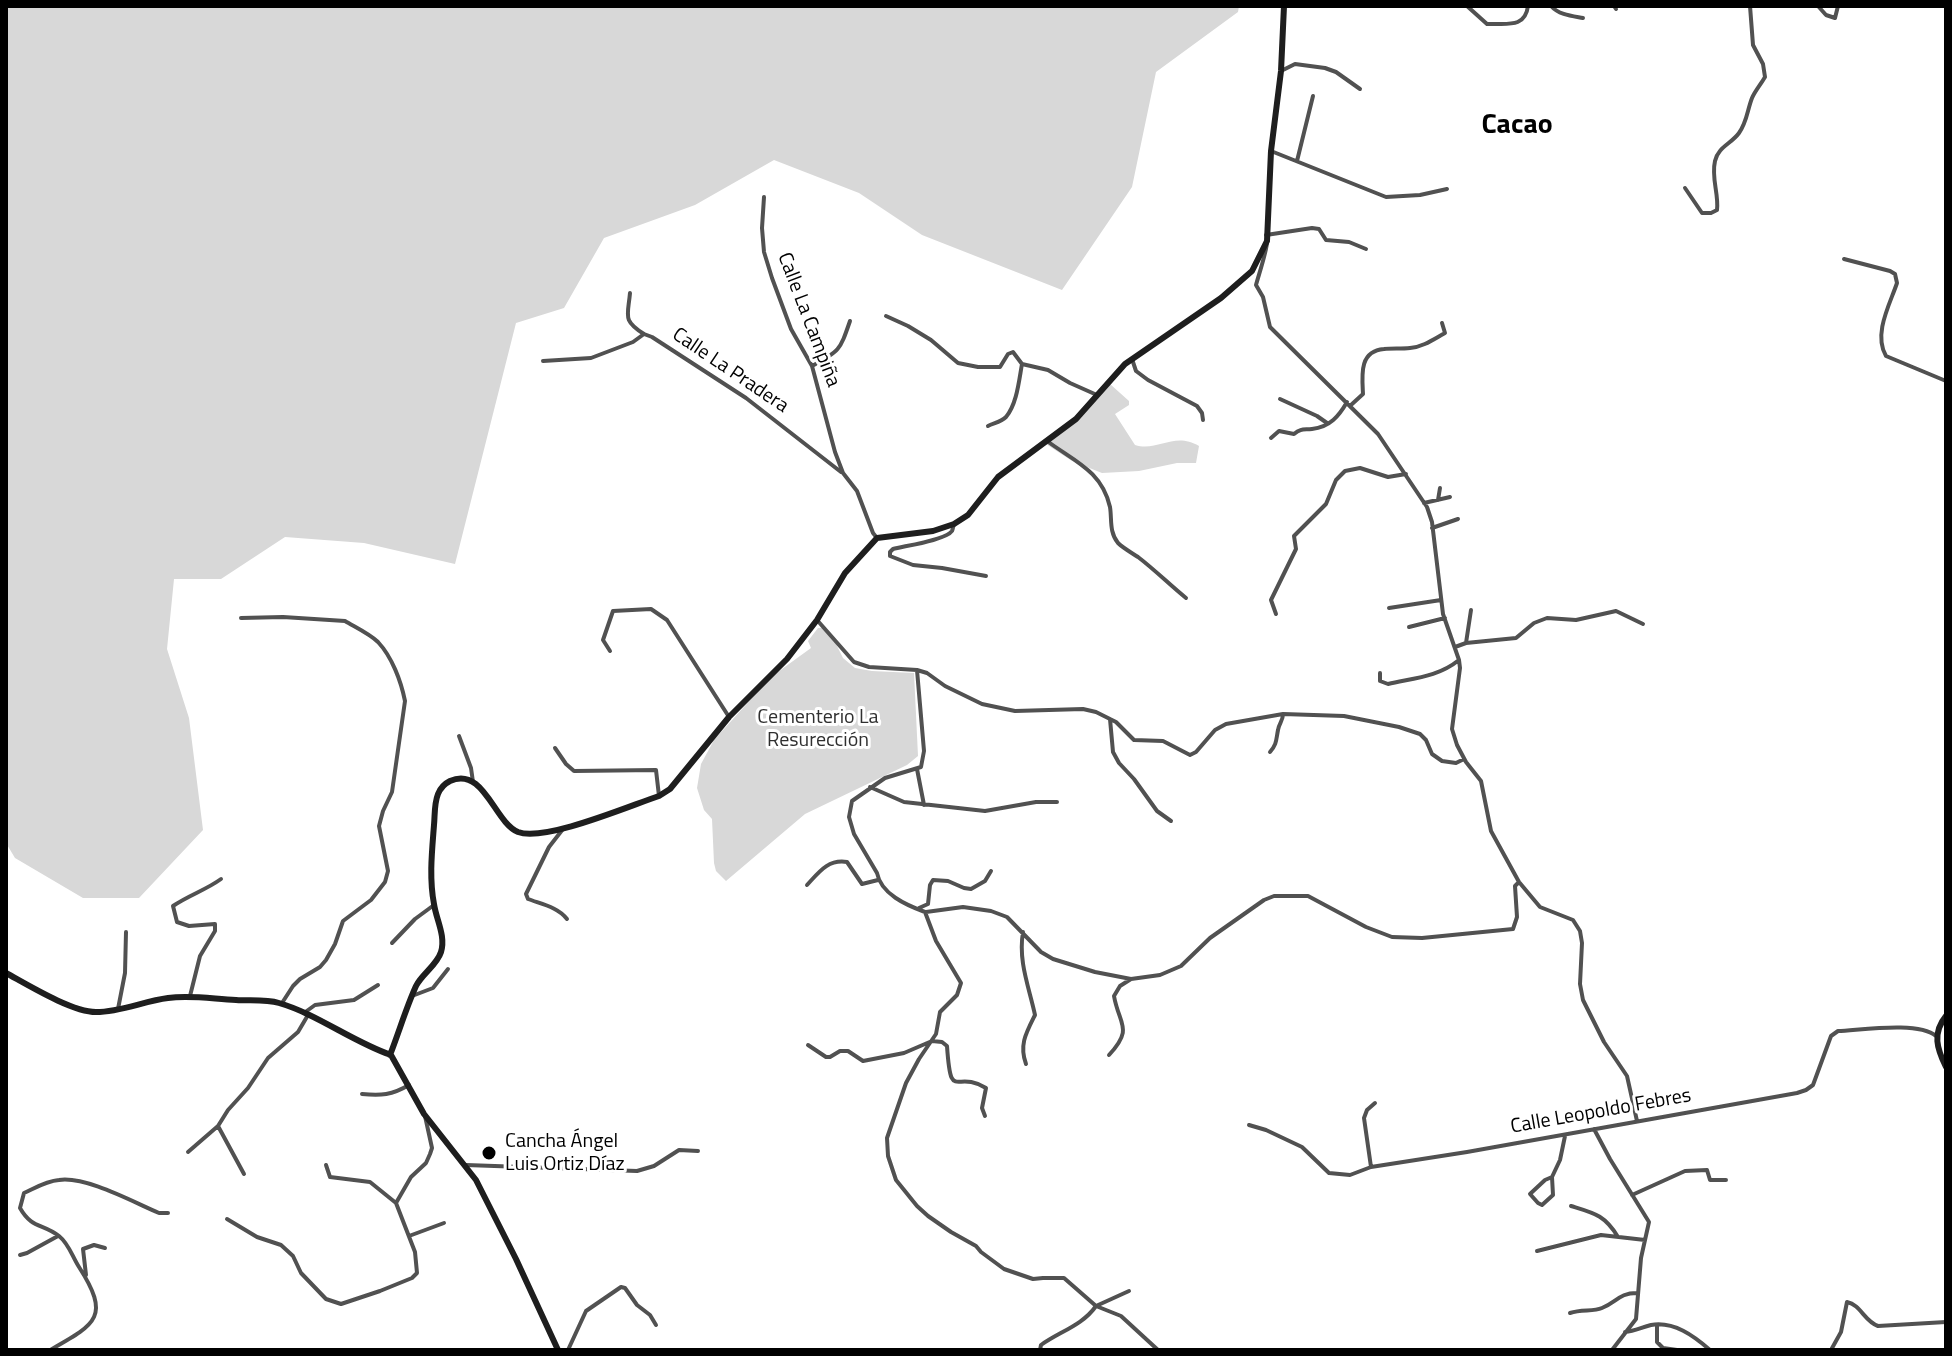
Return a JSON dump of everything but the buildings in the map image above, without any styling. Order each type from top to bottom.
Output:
[{"type":"street","points":[[1284,6],[1281,71],[1271,151],[1267,241],[1256,285],[1263,297],[1270,327],[1378,434],[1424,503],[1432,528],[1441,600],[1460,668],[1452,729],[1464,759],[1481,781],[1491,831],[1519,882],[1540,907],[1573,920],[1580,931],[1583,1000],[1604,1042],[1627,1076],[1637,1121]]},
{"type":"street","points":[[1467,6],[1487,24],[1518,23],[1525,19],[1528,6]]},
{"type":"street","points":[[1551,6],[1565,15],[1583,18]]},
{"type":"street","points":[[1685,188],[1702,213],[1717,210],[1713,176],[1715,160],[1720,149],[1737,135],[1746,122],[1753,97],[1765,77],[1763,64],[1753,45],[1750,6]]},
{"type":"street","points":[[1818,6],[1826,15],[1835,18],[1838,6]]},
{"type":"street","points":[[1281,71],[1295,64],[1325,68],[1360,89]]},
{"type":"street","points":[[1297,161],[1313,96]]},
{"type":"street","points":[[1271,151],[1386,197],[1420,195],[1447,189]]},
{"type":"street","name":"Calle La Campiña","points":[[764,197],[764,252],[791,329],[812,366],[843,473],[857,491],[877,538]]},
{"type":"street","points":[[390,1055],[417,983],[441,954],[443,940],[434,905],[432,860],[436,798],[441,788],[450,781],[463,779],[473,782],[485,792],[506,824],[518,832],[533,835],[565,828],[659,796],[670,789],[729,717],[787,659],[817,620],[845,573],[877,538],[933,531],[968,515],[998,477],[1076,419],[1125,364],[1244,279],[1252,271],[1267,241],[1312,228],[1319,229],[1326,240],[1349,242],[1366,249]]},
{"type":"street","points":[[1844,259],[1890,271],[1897,278],[1881,333],[1886,356],[1946,381]]},
{"type":"street","points":[[630,293],[628,319],[644,334]]},
{"type":"street","points":[[886,316],[931,340],[958,363],[1000,367],[1008,354],[1013,352],[1022,364],[1048,370],[1097,395]]},
{"type":"street","points":[[812,366],[836,353],[850,321]]},
{"type":"street","points":[[1271,438],[1279,431],[1294,434],[1300,429],[1316,429],[1338,418],[1349,404],[1363,394],[1362,367],[1368,354],[1380,349],[1422,346],[1445,333],[1442,323]]},
{"type":"street","name":"Calle La Pradera","points":[[543,361],[591,358],[633,342],[644,334],[746,398],[843,473]]},
{"type":"street","points":[[1132,359],[1136,371],[1148,380],[1197,406],[1203,420]]},
{"type":"street","points":[[988,426],[1004,419],[1010,411],[1022,364]]},
{"type":"street","points":[[1280,399],[1327,423]]},
{"type":"street","points":[[1047,441],[1098,478],[1105,491],[1111,529],[1117,542],[1186,598]]},
{"type":"street","points":[[1276,614],[1271,600],[1296,549],[1294,536],[1326,504],[1336,480],[1345,471],[1360,468],[1388,477],[1406,474]]},
{"type":"street","points":[[1438,500],[1440,488]]},
{"type":"street","points":[[1424,503],[1450,497]]},
{"type":"street","points":[[1432,528],[1458,519]]},
{"type":"street","points":[[954,524],[948,535],[893,549],[890,556],[913,565],[986,576]]},
{"type":"street","points":[[1389,608],[1441,600]]},
{"type":"street","points":[[610,651],[603,640],[613,611],[651,609],[667,620],[729,717]]},
{"type":"street","points":[[1466,643],[1471,610]]},
{"type":"street","points":[[1455,647],[1516,638],[1534,623],[1547,618],[1576,620],[1616,611],[1643,624]]},
{"type":"street","points":[[241,618],[345,621],[378,642],[393,665],[405,701],[392,792],[379,826],[388,871],[385,882],[371,900],[343,921],[326,960],[300,979],[281,1004]]},
{"type":"street","points":[[1409,627],[1445,618]]},
{"type":"street","points":[[817,620],[854,662],[869,667],[927,673],[945,686],[982,704],[1015,711],[1083,709],[1096,712],[1116,722],[1134,740],[1163,741],[1190,755],[1215,730],[1226,724],[1283,714],[1344,716],[1399,727],[1420,734],[1432,754],[1442,761],[1456,763],[1464,759]]},
{"type":"street","points":[[1380,673],[1380,681],[1388,684],[1438,673],[1459,660]]},
{"type":"street","points":[[917,670],[924,751],[921,767],[885,778],[852,801],[849,817],[854,834],[887,892],[925,912],[963,907],[1007,917],[1041,952],[1053,959],[1131,979],[1160,975],[1181,966],[1210,938],[1274,896],[1308,896],[1366,927],[1392,937],[1422,938],[1513,929],[1517,917],[1515,886],[1519,882]]},
{"type":"street","points":[[1270,752],[1278,740],[1283,714]]},
{"type":"street","points":[[1110,719],[1113,752],[1119,763],[1157,811],[1171,821]]},
{"type":"street","points":[[459,736],[473,782]]},
{"type":"street","points":[[555,748],[574,771],[656,770],[659,796]]},
{"type":"street","points":[[917,769],[924,805]]},
{"type":"street","points":[[870,787],[904,802],[985,811],[1036,802],[1057,802]]},
{"type":"street","points":[[565,828],[549,847],[526,894],[528,899],[557,910],[567,919]]},
{"type":"street","points":[[807,885],[826,865],[836,860],[847,862],[862,884],[878,880]]},
{"type":"street","points":[[917,908],[928,904],[933,880],[948,881],[971,889],[985,881],[991,871]]},
{"type":"street","points":[[190,996],[200,956],[215,931],[215,924],[189,926],[177,922],[173,906],[221,879]]},
{"type":"street","points":[[392,943],[434,905]]},
{"type":"street","points":[[925,912],[936,941],[961,983],[957,995],[940,1012],[936,1034],[906,1083],[887,1138],[888,1156],[896,1180],[928,1216],[976,1246],[1004,1269],[1033,1279],[1064,1278],[1096,1306],[1121,1316],[1158,1350]]},
{"type":"street","points":[[118,1009],[125,973],[126,932]]},
{"type":"street","points":[[1023,932],[1023,968],[1035,1015],[1026,1032],[1022,1052],[1026,1064]]},
{"type":"street","points":[[412,996],[433,988],[448,969]]},
{"type":"street","points":[[6,973],[56,1000],[93,1013],[190,996],[281,1004],[390,1055],[424,1114],[476,1180],[558,1350]]},
{"type":"street","points":[[1109,1055],[1122,1036],[1123,1024],[1114,996],[1120,986],[1131,979]]},
{"type":"street","points":[[188,1152],[218,1126],[268,1058],[298,1032],[306,1014],[315,1005],[354,1000],[378,985]]},
{"type":"street","points":[[1946,1016],[1936,1036],[1946,1067]]},
{"type":"street","name":"Calle Leopoldo Febres","points":[[1249,1125],[1302,1147],[1329,1173],[1350,1175],[1371,1167],[1806,1090],[1816,1079],[1831,1036],[1838,1031],[1914,1028],[1936,1036]]},
{"type":"street","points":[[808,1045],[826,1057],[848,1051],[863,1061],[904,1053],[932,1041],[942,1042],[947,1046],[952,1081],[978,1083],[986,1088],[982,1108],[985,1116]]},
{"type":"street","points":[[362,1094],[395,1094],[409,1085]]},
{"type":"street","points":[[1371,1167],[1364,1118],[1375,1103]]},
{"type":"street","points":[[396,1203],[411,1177],[426,1163],[432,1148],[424,1114]]},
{"type":"street","points":[[218,1126],[244,1174]]},
{"type":"street","points":[[1594,1129],[1649,1222],[1641,1258],[1636,1319],[1612,1350]]},
{"type":"street","points":[[1552,1177],[1530,1194],[1542,1205],[1553,1195],[1552,1177],[1560,1160],[1565,1134]]},
{"type":"street","points":[[466,1165],[637,1171],[654,1166],[679,1150],[698,1151]]},
{"type":"street","points":[[227,1219],[257,1237],[281,1245],[293,1256],[301,1273],[326,1299],[341,1304],[412,1278],[417,1273],[415,1252],[396,1203],[370,1182],[330,1177],[326,1165]]},
{"type":"street","points":[[1632,1195],[1685,1171],[1707,1170],[1710,1180],[1726,1180]]},
{"type":"street","points":[[50,1350],[80,1334],[91,1322],[96,1312],[95,1295],[69,1247],[58,1236],[26,1220],[20,1208],[24,1193],[60,1179],[86,1182],[159,1213],[168,1213]]},
{"type":"street","points":[[1571,1206],[1601,1217],[1618,1237]]},
{"type":"street","points":[[409,1236],[444,1223]]},
{"type":"street","points":[[1537,1251],[1601,1235],[1645,1240]]},
{"type":"street","points":[[20,1255],[58,1236]]},
{"type":"street","points":[[87,1277],[83,1249],[94,1245],[105,1248]]},
{"type":"street","points":[[568,1350],[586,1311],[621,1287],[656,1325]]},
{"type":"street","points":[[1040,1350],[1041,1345],[1079,1322],[1096,1306],[1129,1291]]},
{"type":"street","points":[[1570,1313],[1601,1309],[1619,1296],[1637,1293]]},
{"type":"street","points":[[1831,1350],[1841,1332],[1847,1302],[1854,1304],[1870,1323],[1878,1326],[1946,1322]]},
{"type":"street","points":[[1624,1332],[1657,1325],[1678,1328],[1710,1350]]},
{"type":"street","points":[[1657,1325],[1657,1342],[1663,1348],[1677,1350]]},
{"type":"green space","points":[[6,6],[1239,6],[1238,12],[1156,72],[1132,187],[1062,290],[922,235],[859,193],[774,160],[695,205],[604,238],[564,308],[516,323],[455,564],[364,543],[285,537],[221,579],[174,579],[167,649],[189,718],[203,830],[139,898],[83,898],[15,858],[6,843]]},
{"type":"green space","points":[[1110,384],[1129,401],[1129,405],[1115,414],[1135,445],[1151,446],[1182,440],[1190,442],[1199,446],[1196,463],[1102,473],[1072,461],[1046,444],[1074,424]]},
{"type":"green space","name":"Cementerio La Resurección","points":[[818,628],[823,628],[843,658],[855,668],[914,673],[918,756],[907,765],[805,814],[726,881],[716,871],[712,819],[704,810],[697,788],[701,764],[714,740],[771,677],[811,648],[808,641]]},
{"type":"place","name":"Cancha Ángel Luis Ortiz Díaz","points":[[489,1153]]},
{"type":"district","name":"Cacao","points":[[1517,126]]}]
